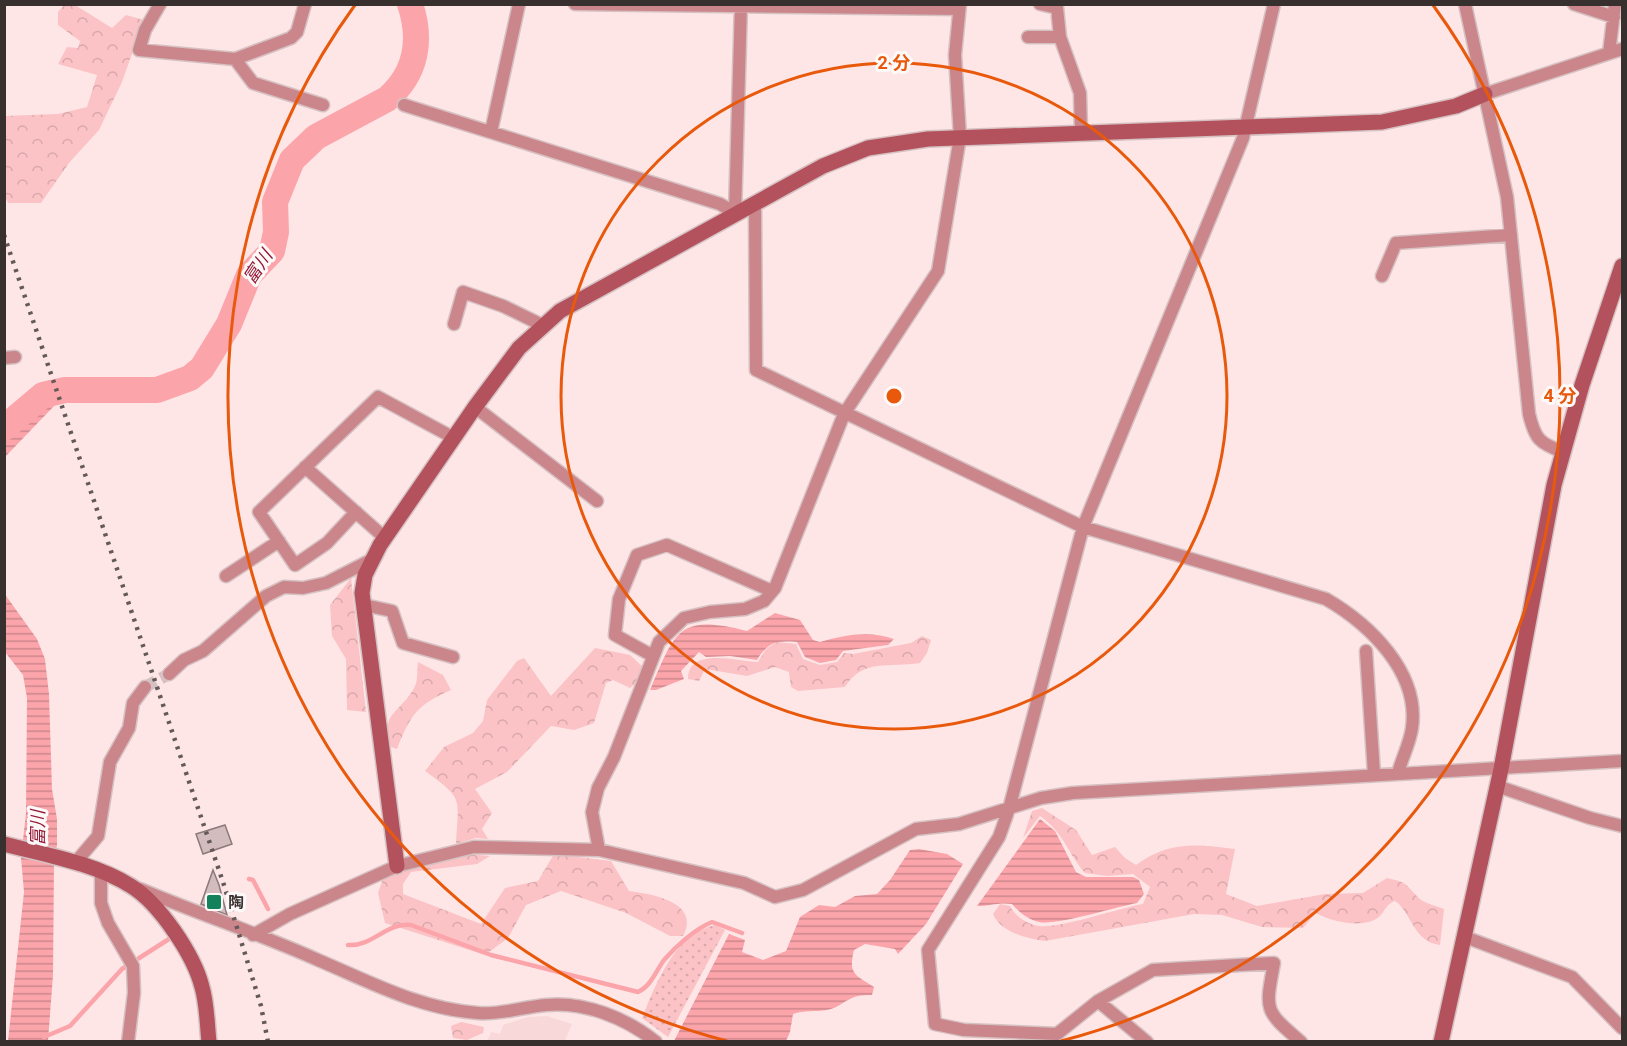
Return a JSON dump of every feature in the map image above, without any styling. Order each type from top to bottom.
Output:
[{"type":"street","points":[[159,4],[145,30],[139,50],[235,58],[291,38],[297,32],[305,4]]},
{"type":"street","points":[[491,132],[519,4]]},
{"type":"street","points":[[575,4],[959,7],[955,55],[960,137],[938,271],[844,414],[772,591],[764,601],[745,609],[710,612],[684,618],[659,642],[614,757],[598,788],[592,812],[599,850]]},
{"type":"street","points":[[1040,4],[1057,8],[1060,37],[1080,93],[1081,133]]},
{"type":"street","points":[[1274,4],[1243,138],[1083,527],[1009,809],[999,837],[928,950],[935,1024],[964,1030],[1061,1038],[1098,1001],[1153,970],[1274,963],[1268,996],[1272,1017],[1301,1041]]},
{"type":"street","points":[[1465,4],[1507,197],[1534,433],[1544,445],[1563,452]]},
{"type":"street","points":[[1574,4],[1615,11],[1609,53]]},
{"type":"street","points":[[735,213],[741,7]]},
{"type":"street","points":[[1028,37],[1060,37]]},
{"type":"street","points":[[397,867],[362,593],[371,560],[475,407],[519,348],[542,325],[584,295],[823,166],[868,148],[928,139],[960,137],[1382,122],[1456,106],[1485,94],[1623,49]]},
{"type":"street","points":[[235,58],[253,83],[322,105]]},
{"type":"street","points":[[404,105],[720,204],[735,213]]},
{"type":"street","points":[[755,202],[756,370],[1083,527],[1326,599],[1352,614],[1398,666],[1407,682],[1412,727],[1398,772]]},
{"type":"street","points":[[1382,276],[1396,243],[1511,235]]},
{"type":"street","points":[[1441,1041],[1501,769],[1563,452],[1582,385],[1623,266]]},
{"type":"street","points":[[454,324],[463,292],[503,306],[542,325]]},
{"type":"street","points":[[356,512],[327,543],[295,565],[259,512],[378,397],[454,438]]},
{"type":"street","points":[[475,407],[597,501]]},
{"type":"street","points":[[305,467],[385,538]]},
{"type":"street","points":[[226,576],[279,541]]},
{"type":"street","points":[[653,656],[615,635],[619,600],[637,555],[667,545],[772,591]]},
{"type":"street","points":[[169,674],[184,660],[203,651],[266,596],[284,587],[303,588],[326,584],[371,560]]},
{"type":"street","points":[[364,605],[392,611],[403,643],[453,657]]},
{"type":"street","points":[[1366,651],[1374,774]]},
{"type":"street","points":[[75,863],[98,836],[110,762],[129,728],[133,703],[145,687]]},
{"type":"street","points":[[253,935],[290,914],[397,867],[474,847],[599,850],[744,883],[775,897],[803,890],[915,829],[959,825],[1041,798],[1072,793],[1269,783],[1398,772],[1501,769],[1623,761]]},
{"type":"street","points":[[1497,786],[1590,818],[1623,826]]},
{"type":"street","points":[[9,845],[101,872],[253,935],[318,959],[366,982],[434,1006],[479,1013],[547,1005],[579,1007],[615,1017],[656,1041]]},
{"type":"street","points":[[101,872],[101,903],[132,964],[134,993],[128,1041]]},
{"type":"street","points":[[133,886],[163,917],[194,966],[202,986],[209,1041]]},
{"type":"street","points":[[1465,938],[1572,977],[1623,1028]]},
{"type":"street","points":[[1098,1001],[1147,1041]]},
{"type":"shaded area","points":[[547,1016],[572,1024],[565,1041],[487,1042],[491,1032],[500,1034],[503,1025],[528,1017]]},
{"type":"green space","points":[[64,5],[75,5],[112,28],[126,15],[144,20],[122,82],[99,130],[69,163],[41,203],[8,203],[4,194],[4,116],[58,114],[87,107],[97,75],[58,64],[67,47],[78,48],[80,41],[58,25],[58,12]]},
{"type":"green space","points":[[351,578],[366,712],[347,710],[346,659],[332,636],[330,605]]},
{"type":"green space","points":[[922,636],[931,640],[927,653],[920,663],[868,668],[852,678],[845,687],[798,691],[791,687],[789,672],[775,667],[747,676],[705,669],[699,681],[688,679],[690,669],[696,662],[716,658],[758,662],[766,649],[777,642],[796,644],[803,659],[820,665],[837,662],[844,653],[853,654],[911,643]]},
{"type":"green space","points":[[595,648],[630,655],[643,667],[638,682],[630,688],[613,680],[606,683],[594,723],[574,730],[551,726],[507,772],[475,789],[492,813],[482,829],[488,839],[476,838],[456,844],[458,808],[456,801],[447,788],[425,771],[444,747],[473,733],[483,721],[487,700],[517,661],[524,658],[551,696]]},
{"type":"green space","points":[[418,662],[443,675],[451,690],[430,701],[416,712],[397,749],[391,747],[388,726],[394,713],[415,686]]},
{"type":"green space","points":[[1042,808],[1076,830],[1092,855],[1115,847],[1125,858],[1136,865],[1160,852],[1183,846],[1235,849],[1226,894],[1257,906],[1325,894],[1363,893],[1387,878],[1400,881],[1422,901],[1444,909],[1440,945],[1424,938],[1395,901],[1379,917],[1365,923],[1348,923],[1316,913],[1303,928],[1262,927],[1222,915],[1194,914],[1045,941],[1023,936],[1008,930],[997,920],[993,914],[1000,904],[1010,906],[1018,916],[1030,923],[1048,926],[1143,904],[1150,887],[1133,874],[1107,876],[1085,873],[1055,829],[1040,816],[1023,838],[1032,811]]},
{"type":"green space","points":[[467,854],[490,856],[477,864],[411,872],[403,884],[403,894],[481,924],[505,888],[538,881],[554,854],[611,861],[629,891],[661,898],[680,908],[687,924],[683,936],[670,936],[626,913],[561,891],[526,905],[508,938],[485,955],[385,923],[378,893],[383,879],[408,869]]},
{"type":"green space","points":[[715,925],[725,930],[668,1037],[642,1018],[647,1005],[660,976],[678,949],[701,930]]},
{"type":"green space","points":[[461,1022],[484,1027],[483,1033],[467,1040],[453,1038],[451,1026]]},
{"type":"water","points":[[49,380],[56,404],[5,457],[5,415],[31,390]]},
{"type":"water","points":[[4,593],[37,639],[45,659],[49,694],[52,789],[57,819],[57,845],[54,865],[53,975],[48,1041],[8,1041],[24,892],[21,858],[26,813],[27,698],[23,675],[5,652]]},
{"type":"water","points":[[775,613],[800,620],[813,640],[820,642],[857,634],[894,639],[888,645],[843,651],[836,660],[820,663],[805,657],[797,642],[783,641],[773,644],[765,649],[757,660],[730,656],[706,657],[699,652],[681,671],[684,679],[656,690],[650,690],[666,653],[682,632],[693,626],[706,625],[747,631]]},
{"type":"water","points":[[1040,819],[1055,831],[1076,872],[1086,877],[1133,877],[1139,880],[1144,894],[1137,903],[1072,919],[1047,922],[1031,919],[1012,904],[977,906]]},
{"type":"water","points":[[919,849],[947,854],[963,864],[926,924],[898,954],[895,949],[865,944],[854,950],[853,969],[858,976],[874,987],[872,995],[851,998],[827,1010],[793,1014],[786,1041],[674,1041],[729,934],[745,940],[742,952],[763,960],[786,951],[800,917],[819,905],[835,907],[855,896],[877,894],[890,880],[910,850]]},
{"type":"building","points":[[225,825],[232,844],[203,854],[196,834]]},
{"type":"building","points":[[213,870],[219,885],[227,915],[201,904]]},
{"type":"waterway","name":"富川","points":[[4,428],[43,395],[65,390],[157,390],[190,378],[202,368],[229,324],[249,275],[272,251],[276,232],[275,202],[292,160],[316,137],[387,99],[405,78],[411,67],[416,43],[416,30],[410,4]]},
{"type":"waterway","points":[[249,879],[253,880],[268,909]]},
{"type":"waterway","points":[[348,945],[365,942],[394,927],[411,925],[491,955],[638,992],[650,982],[674,949],[706,925],[712,922],[742,933]]},
{"type":"waterway","points":[[44,1037],[70,1026],[122,969],[169,939]]},
{"type":"tunnel","points":[[145,687],[169,674]]},
{"type":"railway","points":[[4,235],[223,882],[261,1006],[268,1042]]},
{"type":"place","name":"陶","points":[[214,902]]}]
